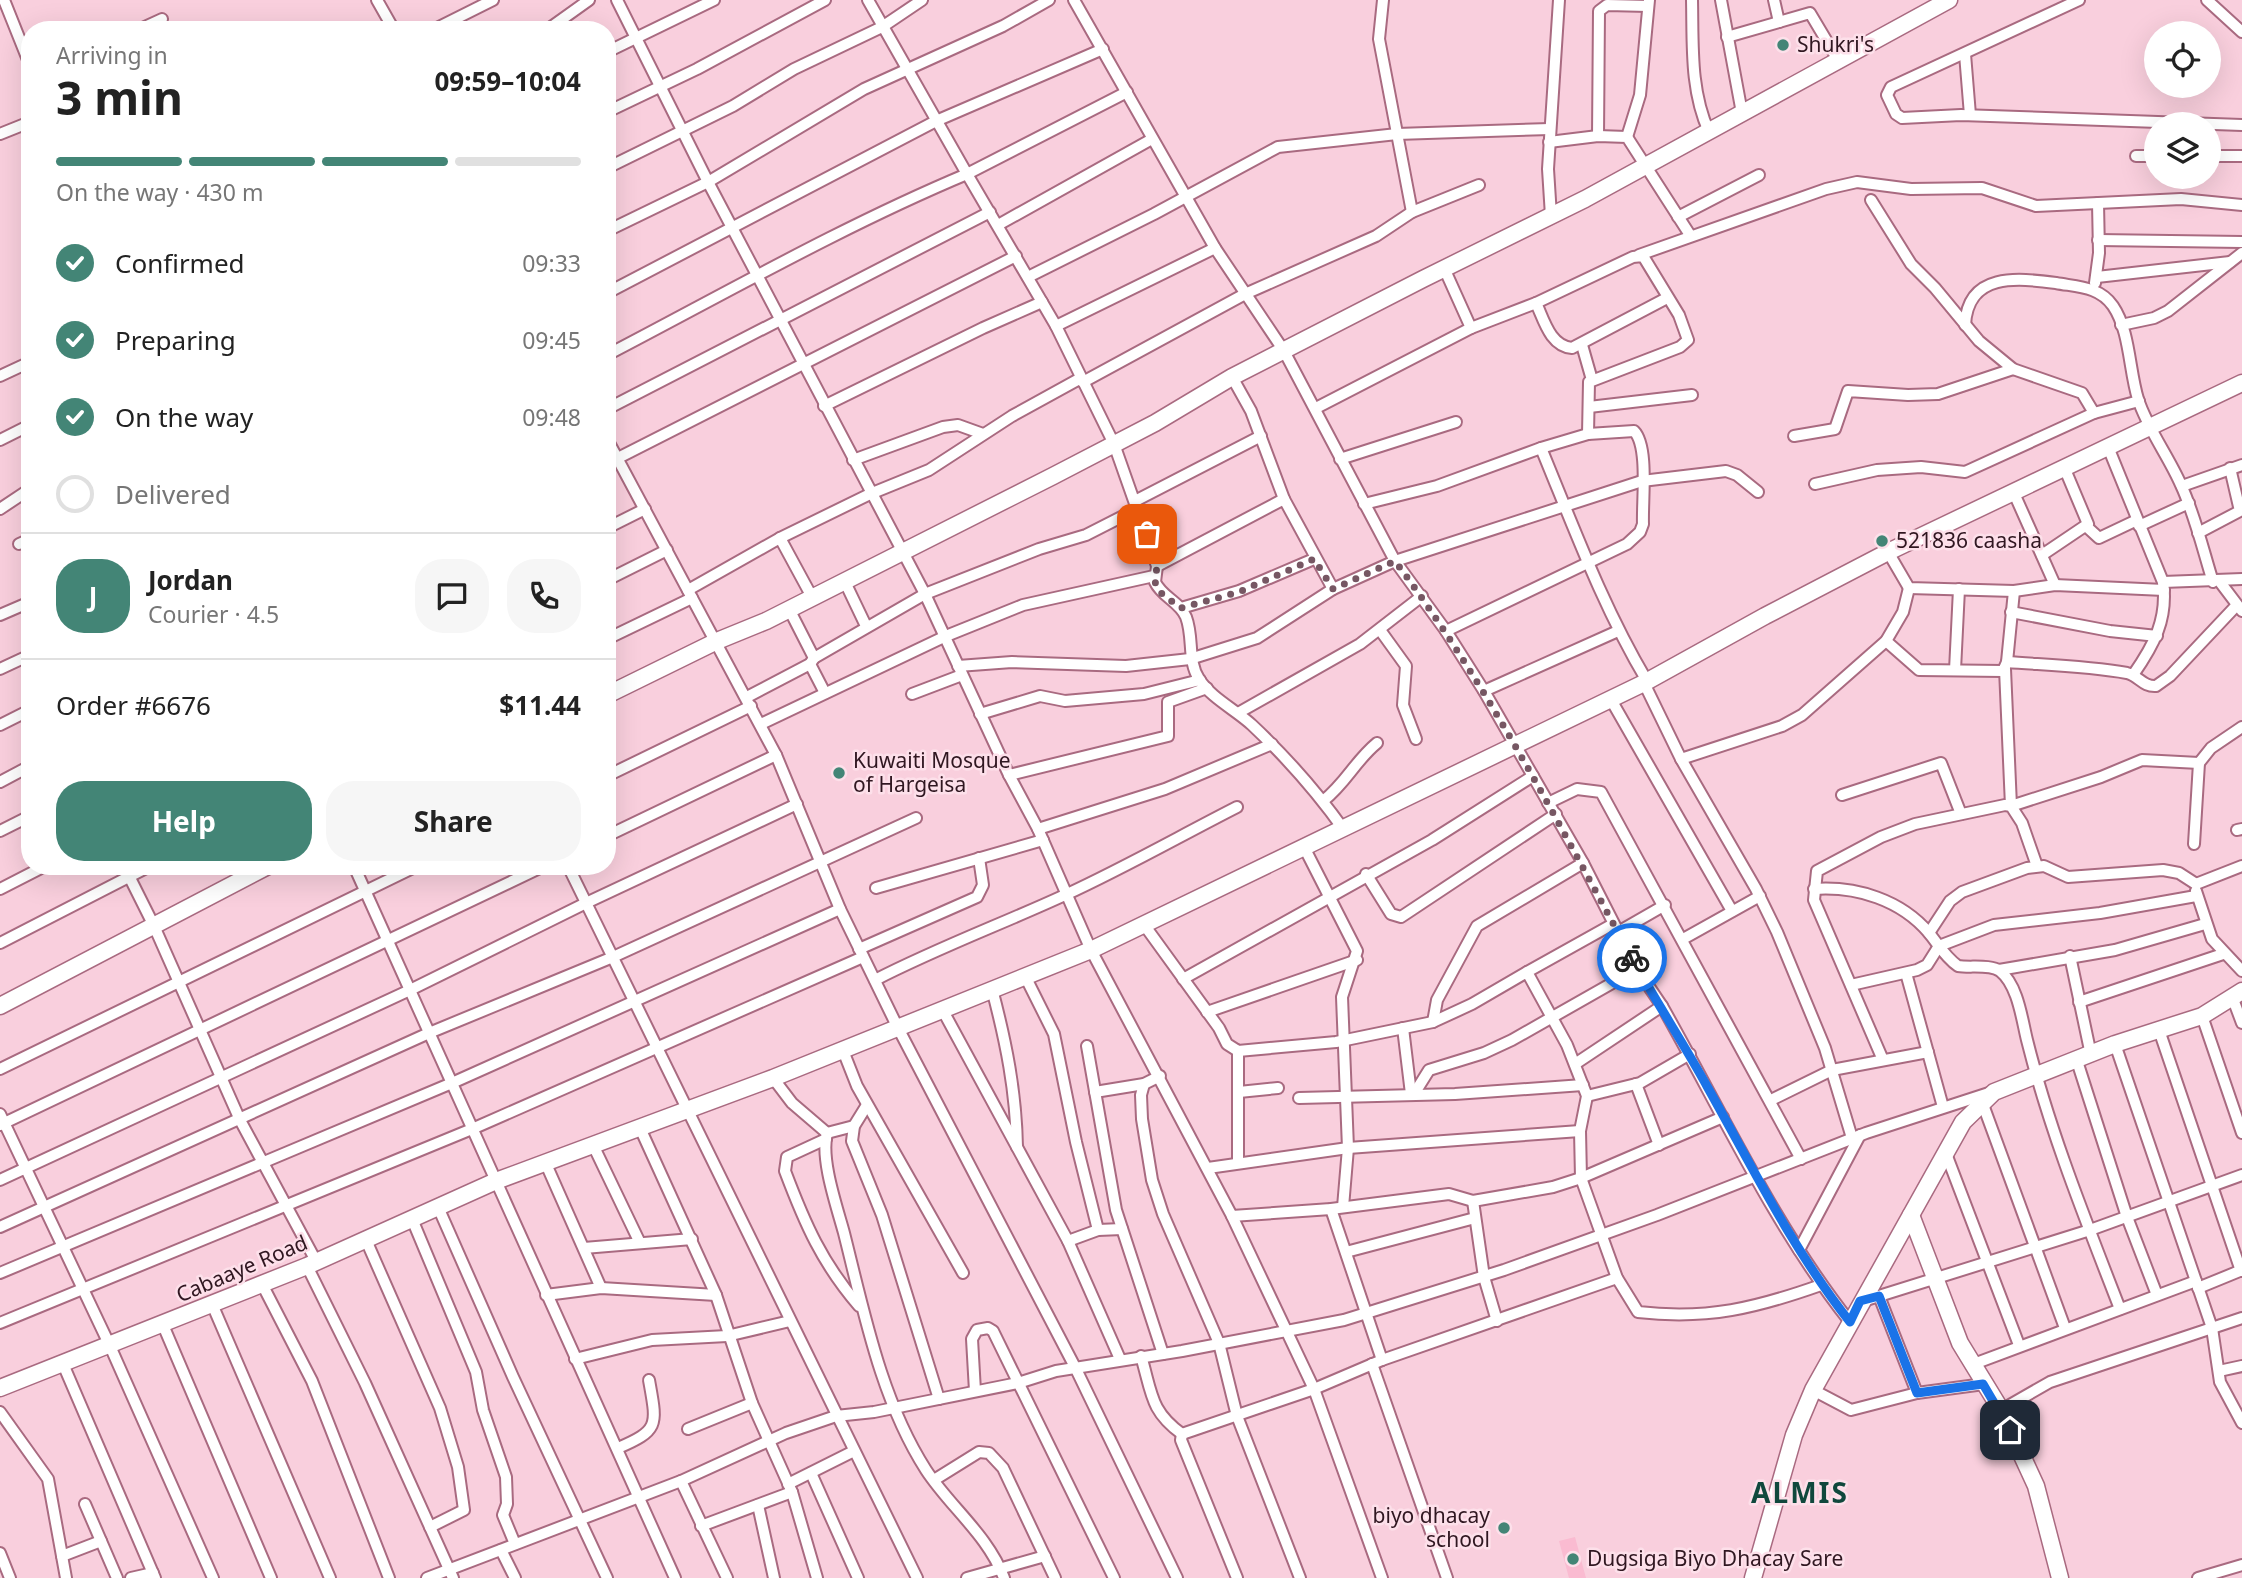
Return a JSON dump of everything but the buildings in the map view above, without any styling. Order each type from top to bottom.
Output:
[{"type":"street","points":[[4,0],[21,42]]},
{"type":"street","points":[[377,0],[389,21]]},
{"type":"street","points":[[451,21],[493,0]]},
{"type":"street","points":[[560,21],[589,0]]},
{"type":"street","points":[[616,48],[714,0]]},
{"type":"street","points":[[616,108],[825,0]]},
{"type":"street","points":[[868,0],[904,69],[1056,326],[1114,444],[1136,505],[1162,594],[1181,608],[1191,636],[1190,659],[1203,684],[1272,744],[1323,801],[1344,830]]},
{"type":"street","points":[[616,163],[733,106],[794,69],[882,27],[922,0]]},
{"type":"street","points":[[616,227],[708,182],[904,69],[1003,26],[1049,0]]},
{"type":"street","points":[[1074,0],[1215,248],[1284,351],[1395,561],[1446,631],[1516,744],[1583,863],[1637,969],[1690,1054],[1799,1250],[1821,1285],[1850,1322]]},
{"type":"street","points":[[1383,0],[1379,39],[1412,212]]},
{"type":"street","points":[[1551,216],[1549,142],[1559,0]]},
{"type":"street","points":[[1692,0],[1694,81],[1699,109],[1709,132]]},
{"type":"street","points":[[1721,0],[1742,113]]},
{"type":"street","points":[[1774,0],[1779,22]]},
{"type":"street","points":[[616,691],[716,641],[789,609],[1114,444],[1232,377],[1644,167],[1949,0]]},
{"type":"street","points":[[2079,0],[1891,88],[1887,95],[1896,114],[1902,118],[1970,115],[2242,125]]},
{"type":"street","points":[[2207,0],[2242,32]]},
{"type":"street","points":[[619,1],[681,130],[759,275],[824,407],[925,594],[1009,775],[1038,829],[1091,950],[1232,1216],[1314,1389],[1382,1578]]},
{"type":"street","points":[[1598,136],[1599,11],[1607,5],[1648,3],[1640,95],[1627,138],[1690,235]]},
{"type":"street","points":[[1727,37],[1805,13],[1813,14],[1838,60]]},
{"type":"street","points":[[158,21],[162,19]]},
{"type":"street","points":[[616,288],[936,121],[1103,49]]},
{"type":"street","points":[[1965,54],[1970,115]]},
{"type":"street","points":[[616,350],[898,203],[967,174],[1127,92]]},
{"type":"street","points":[[0,134],[21,126]]},
{"type":"street","points":[[1028,277],[1278,147],[1397,134],[1550,129]]},
{"type":"street","points":[[1549,142],[1598,136],[1627,138]]},
{"type":"street","points":[[998,225],[1152,139]]},
{"type":"street","points":[[2136,156],[2144,156]]},
{"type":"street","points":[[2221,156],[2242,156]]},
{"type":"street","points":[[1678,217],[1759,175]]},
{"type":"street","points":[[1316,408],[1471,328],[1536,303],[1639,256],[1690,235],[1736,223],[1826,189],[1857,182],[1911,190],[1982,188],[2036,206],[2181,199],[2242,205]]},
{"type":"street","points":[[616,634],[690,594],[780,538],[870,494],[929,470],[983,434],[1245,295],[1376,236],[1412,212],[1479,185]]},
{"type":"street","points":[[1871,200],[1911,264],[1979,341],[2013,369],[2082,394],[2094,413]]},
{"type":"street","points":[[2092,289],[2097,276],[2098,203]]},
{"type":"street","points":[[616,404],[990,212]]},
{"type":"street","points":[[2098,240],[2242,242]]},
{"type":"street","points":[[1056,326],[1215,248]]},
{"type":"street","points":[[2121,325],[2154,318],[2168,311],[2242,253]]},
{"type":"street","points":[[616,462],[1016,256]]},
{"type":"street","points":[[1588,434],[1588,385],[1592,380],[1686,342],[1687,331],[1647,259],[1639,256]]},
{"type":"street","points":[[2097,276],[2232,262]]},
{"type":"street","points":[[1444,268],[1471,328]]},
{"type":"street","points":[[1885,640],[1919,670],[1999,672],[2006,665],[2133,675],[2146,685],[2156,686],[2170,676],[2239,608],[2216,582],[2182,486],[2139,401],[2121,325],[2114,307],[2092,289],[2023,279],[1995,283],[1973,297],[1965,325]]},
{"type":"street","points":[[1536,303],[1560,345],[1572,348],[1667,298]]},
{"type":"street","points":[[824,407],[983,328],[1042,302]]},
{"type":"street","points":[[1582,345],[1592,380]]},
{"type":"street","points":[[0,376],[21,366]]},
{"type":"street","points":[[1794,436],[1835,429],[1848,391],[1908,396],[1938,394],[2013,369]]},
{"type":"street","points":[[1232,377],[1261,436],[1284,499],[1314,559],[1333,589]]},
{"type":"street","name":"Cabaaye Road","points":[[0,1388],[262,1284],[496,1181],[594,1147],[686,1109],[773,1078],[1145,926],[1646,682],[1765,615],[1888,552],[2242,383]]},
{"type":"street","points":[[1589,407],[1692,395]]},
{"type":"street","points":[[1815,484],[1877,470],[1922,467],[1965,472],[2094,413],[2139,401]]},
{"type":"street","points":[[1340,459],[1456,422]]},
{"type":"street","points":[[853,460],[943,427],[958,425],[983,434]]},
{"type":"street","points":[[0,440],[21,430]]},
{"type":"street","points":[[1364,504],[1437,486],[1588,434],[1634,431],[1642,443],[1643,524],[1632,542],[1446,631]]},
{"type":"street","points":[[616,771],[749,702],[866,626],[925,594],[1039,549],[1086,535],[1261,436]]},
{"type":"street","points":[[2108,447],[2164,586],[2163,620],[2157,636],[2133,675]]},
{"type":"street","points":[[1541,449],[1586,564],[1618,631],[1646,682],[1681,759],[1760,896],[1832,1070],[1856,1137],[1799,1250]]},
{"type":"street","points":[[616,455],[761,724],[861,953],[1074,1367],[1177,1578]]},
{"type":"street","points":[[2042,555],[2087,527],[2088,520],[2064,467]]},
{"type":"street","points":[[2182,486],[2236,467],[2240,511],[2198,533]]},
{"type":"street","points":[[912,694],[960,670],[1012,662],[1126,666],[1190,659],[1257,638],[1333,589],[1395,561],[1563,509],[1642,481],[1726,471],[1737,475],[1758,492]]},
{"type":"street","points":[[2014,491],[2055,585]]},
{"type":"street","points":[[0,509],[21,495]]},
{"type":"street","points":[[761,724],[946,636],[1023,605],[1156,571],[1284,499]]},
{"type":"street","points":[[2087,527],[2102,538],[2189,503]]},
{"type":"street","points":[[616,524],[645,509]]},
{"type":"street","points":[[780,538],[812,597]]},
{"type":"street","points":[[616,576],[667,550]]},
{"type":"street","points":[[1681,759],[1793,721],[1885,640],[1903,612],[1909,588],[1888,552]]},
{"type":"street","points":[[1181,608],[1239,592],[1314,559]]},
{"type":"street","points":[[1909,588],[2014,591],[2055,585],[2164,586],[2242,579]]},
{"type":"street","points":[[844,580],[866,626]]},
{"type":"street","points":[[1955,670],[1959,589]]},
{"type":"street","points":[[2014,591],[2006,665],[2011,806],[2022,823],[2037,866]]},
{"type":"street","points":[[1238,713],[1380,630],[1422,596]]},
{"type":"street","points":[[0,615],[21,609]]},
{"type":"street","points":[[789,609],[825,693]]},
{"type":"street","points":[[2011,611],[2110,631],[2157,636]]},
{"type":"street","points":[[1380,630],[1406,666],[1403,705],[1416,739]]},
{"type":"street","points":[[1484,691],[1618,631]]},
{"type":"street","points":[[0,669],[21,659]]},
{"type":"street","points":[[980,714],[1040,696],[1065,701],[1144,694],[1203,684]]},
{"type":"street","points":[[1009,775],[1168,736],[1168,702],[1203,684]]},
{"type":"street","points":[[1610,698],[1732,911]]},
{"type":"street","points":[[0,725],[21,714]]},
{"type":"street","points":[[2194,844],[2199,763],[2211,748],[2242,727]]},
{"type":"street","points":[[1323,801],[1343,785],[1360,756],[1377,743]]},
{"type":"street","points":[[1038,829],[1165,789],[1272,744]]},
{"type":"street","points":[[616,832],[776,755]]},
{"type":"street","points":[[1883,1060],[1814,900],[1817,871],[1826,864],[1915,824],[2011,806],[2101,778],[2142,760],[2199,763]]},
{"type":"street","points":[[1842,795],[1941,763],[1961,814]]},
{"type":"street","points":[[0,782],[21,771]]},
{"type":"street","points":[[1183,979],[1366,874],[1432,840],[1533,776]]},
{"type":"street","points":[[1548,803],[1577,789],[1601,792],[1665,905],[1801,1159]]},
{"type":"street","points":[[0,1180],[410,990],[586,903],[797,804]]},
{"type":"street","points":[[875,980],[935,949],[1066,895],[1237,807]]},
{"type":"street","points":[[1366,874],[1391,914],[1401,917],[1556,814]]},
{"type":"street","points":[[0,1227],[429,1033],[613,957],[819,860],[916,818]]},
{"type":"street","points":[[0,831],[21,820]]},
{"type":"street","points":[[876,888],[1043,841]]},
{"type":"street","points":[[1305,849],[1354,939],[1357,960],[1342,997],[1348,1148],[1343,1207]]},
{"type":"street","points":[[0,1323],[472,1129],[861,953],[977,897],[983,884],[979,858]]},
{"type":"street","points":[[1433,1021],[1437,1000],[1477,926],[1583,863]]},
{"type":"street","points":[[1929,933],[1950,901],[1962,892],[2037,866],[2068,877],[2162,870],[2179,873],[2196,890],[2205,924],[2223,954],[2242,971]]},
{"type":"street","points":[[1851,985],[1906,973],[1927,965],[1939,946],[1994,925],[2100,913],[2196,890],[2242,866]]},
{"type":"street","points":[[0,889],[27,875]]},
{"type":"street","points":[[0,943],[121,875]]},
{"type":"street","points":[[128,875],[154,926],[177,984],[240,1120],[260,1161],[288,1206],[311,1263],[451,1573]]},
{"type":"street","points":[[0,1006],[251,875]]},
{"type":"street","points":[[358,875],[575,1359],[640,1495],[675,1578]]},
{"type":"street","points":[[0,1069],[398,875]]},
{"type":"street","points":[[213,1578],[110,1346],[1,1121],[525,875]]},
{"type":"street","points":[[572,875],[917,1578]]},
{"type":"street","points":[[1814,889],[1826,888],[1894,902],[1929,933],[1958,966],[1999,970],[2115,950],[2205,924]]},
{"type":"street","points":[[1682,939],[1760,896]]},
{"type":"street","points":[[1145,926],[1207,1012],[1227,1045],[1238,1051],[1344,1041],[1433,1021],[1472,1004],[1527,972],[1665,905]]},
{"type":"street","points":[[0,1273],[260,1161],[452,1083],[840,909]]},
{"type":"street","points":[[2079,1002],[2223,954]]},
{"type":"street","points":[[2070,956],[2079,1002],[2084,1058],[2127,1217],[2157,1295]]},
{"type":"street","points":[[1207,1012],[1357,960]]},
{"type":"street","points":[[1413,1094],[1429,1070],[1484,1053],[1551,1020],[1637,969]]},
{"type":"street","points":[[1999,970],[2012,988],[2019,1007],[2036,1076],[2120,1309]]},
{"type":"street","points":[[1527,972],[1576,1064],[1585,1091],[1580,1131],[1581,1178],[1617,1278],[1638,1312],[1696,1317],[1766,1304],[1821,1285]]},
{"type":"street","points":[[1906,973],[1943,1107]]},
{"type":"street","points":[[1025,976],[1054,1034],[1076,1142],[1098,1230]]},
{"type":"street","points":[[992,989],[1010,1056],[1016,1094],[1017,1150]]},
{"type":"street","points":[[427,1578],[451,1573],[579,1518],[681,1481],[786,1433],[836,1416],[939,1399],[1018,1383],[1074,1367],[1163,1354],[1368,1312],[1484,1277],[1856,1137],[1943,1107],[1988,1097],[2115,1044],[2202,1016],[2237,995],[2242,1023]]},
{"type":"street","points":[[1576,1064],[1662,1006]]},
{"type":"street","points":[[942,1009],[1068,1241],[1120,1359]]},
{"type":"street","points":[[2202,1016],[2242,1133]]},
{"type":"street","points":[[1404,1028],[1413,1094]]},
{"type":"street","points":[[1971,1364],[2157,1295],[2241,1271],[2159,1030]]},
{"type":"street","points":[[2115,1044],[2213,1328],[2222,1387],[2241,1419]]},
{"type":"street","points":[[1087,1046],[1122,1229],[1163,1354]]},
{"type":"street","points":[[842,1048],[867,1105],[963,1273]]},
{"type":"street","points":[[1238,1051],[1238,1163]]},
{"type":"street","points":[[1771,1100],[1832,1070],[1928,1052]]},
{"type":"street","points":[[1299,1098],[1585,1091],[1636,1084],[1690,1054]]},
{"type":"street","points":[[1095,1092],[1144,1084],[1160,1076]]},
{"type":"street","points":[[773,1078],[827,1136],[829,1172],[861,1308],[896,1407],[934,1480],[982,1538],[1002,1574]]},
{"type":"street","points":[[1144,1084],[1141,1095],[1142,1119],[1152,1180],[1163,1214],[1219,1343],[1237,1416],[1300,1578]]},
{"type":"street","points":[[1636,1084],[1659,1145]]},
{"type":"street","points":[[1239,1092],[1278,1088]]},
{"type":"street","points":[[1753,1578],[1794,1435],[1813,1390],[1945,1151],[1963,1122],[1988,1097]]},
{"type":"street","points":[[1988,1097],[2035,1247],[2065,1328]]},
{"type":"street","points":[[867,1105],[854,1126],[854,1148],[882,1215],[939,1399]]},
{"type":"street","points":[[1232,1216],[1331,1209],[1449,1194],[1473,1201],[1581,1178],[1723,1117]]},
{"type":"street","points":[[854,1126],[827,1136],[787,1157],[785,1171],[818,1253],[835,1279],[861,1308]]},
{"type":"street","points":[[640,1128],[716,1295],[727,1336],[752,1403],[790,1488],[817,1578]]},
{"type":"street","points":[[1208,1168],[1348,1148],[1580,1131]]},
{"type":"street","points":[[594,1147],[640,1243]]},
{"type":"street","points":[[1945,1151],[2019,1345]]},
{"type":"street","points":[[546,1164],[601,1289]]},
{"type":"street","points":[[1860,1301],[2090,1230],[2242,1175]]},
{"type":"street","points":[[1473,1201],[1484,1277],[1497,1321]]},
{"type":"street","points":[[438,1207],[607,1578]]},
{"type":"street","points":[[1331,1209],[1368,1312],[1377,1362],[1447,1578]]},
{"type":"street","points":[[1911,1215],[1934,1279],[1971,1364],[2001,1410],[2036,1486],[2060,1578]]},
{"type":"street","points":[[1346,1252],[1475,1218]]},
{"type":"street","points":[[412,1219],[476,1372],[482,1410],[506,1477],[507,1504],[503,1516],[515,1544]]},
{"type":"street","points":[[1068,1241],[1098,1230],[1122,1229]]},
{"type":"street","points":[[366,1240],[440,1408],[458,1467],[464,1510],[430,1527]]},
{"type":"street","points":[[584,1248],[692,1240]]},
{"type":"street","points":[[1182,1434],[1314,1389],[1377,1362],[1617,1278]]},
{"type":"street","points":[[262,1284],[312,1381],[389,1578]]},
{"type":"street","points":[[547,1295],[601,1289],[716,1295]]},
{"type":"street","points":[[1879,1296],[1917,1393]]},
{"type":"street","points":[[212,1304],[330,1578]]},
{"type":"street","points":[[2001,1410],[2050,1382],[2242,1318]]},
{"type":"street","points":[[575,1359],[652,1340],[727,1336],[790,1321]]},
{"type":"street","points":[[163,1325],[271,1578]]},
{"type":"street","points":[[975,1391],[972,1339],[982,1328],[993,1331],[1114,1578]]},
{"type":"street","points":[[1141,1356],[1156,1408],[1163,1420],[1182,1434]]},
{"type":"street","points":[[63,1364],[154,1576],[131,1578]]},
{"type":"street","points":[[2219,1371],[2242,1366]]},
{"type":"street","points":[[618,1448],[647,1436],[655,1411],[649,1380]]},
{"type":"street","points":[[1813,1390],[1851,1410],[1917,1393],[1983,1384]]},
{"type":"street","points":[[688,1429],[752,1403]]},
{"type":"street","points":[[0,1412],[48,1479],[66,1578]]},
{"type":"street","points":[[1182,1434],[1181,1440],[1237,1578]]},
{"type":"street","points":[[701,1526],[758,1505],[854,1451]]},
{"type":"street","points":[[934,1480],[979,1452],[989,1453],[1003,1468],[1055,1578]]},
{"type":"street","points":[[811,1473],[858,1578]]},
{"type":"street","points":[[681,1481],[727,1578]]},
{"type":"street","points":[[85,1504],[117,1578]]},
{"type":"street","points":[[758,1505],[774,1578]]},
{"type":"street","points":[[62,1556],[101,1541]]},
{"type":"street","points":[[501,1550],[515,1578]]},
{"type":"street","points":[[0,1553],[10,1578]]},
{"type":"street","points":[[967,1578],[1002,1574],[1045,1556]]},
{"type":"street","points":[[2198,1578],[2242,1565]]},
{"type":"shaded area","name":"Dugsiga Biyo Dhacay Sare","points":[[1575,1537],[1586,1578],[1569,1578],[1559,1541]]},
{"type":"way so far","points":[[1147,534],[1157,566],[1155,582],[1162,594],[1181,608],[1239,592],[1314,559],[1333,589],[1395,561],[1446,631],[1496,710],[1583,863],[1632,958]]},
{"type":"place","name":"Shukri's","points":[[1783,45]]},
{"type":"place","name":"521836 caasha","points":[[1882,541]]},
{"type":"place","name":"Kuwaiti Mosque of Hargeisa","points":[[839,773]]},
{"type":"place","name":"biyo dhacay school","points":[[1504,1528]]},
{"type":"place","name":"Dugsiga Biyo Dhacay Sare","points":[[1573,1559]]},
{"type":"district","name":"ALMIS","points":[[1800,1493]]},
{"type":"route","points":[[1632,958],[1662,1006],[1795,1244],[1821,1285],[1850,1322],[1860,1301],[1879,1296],[1917,1393],[1983,1384],[2001,1410],[2010,1430]]}]
